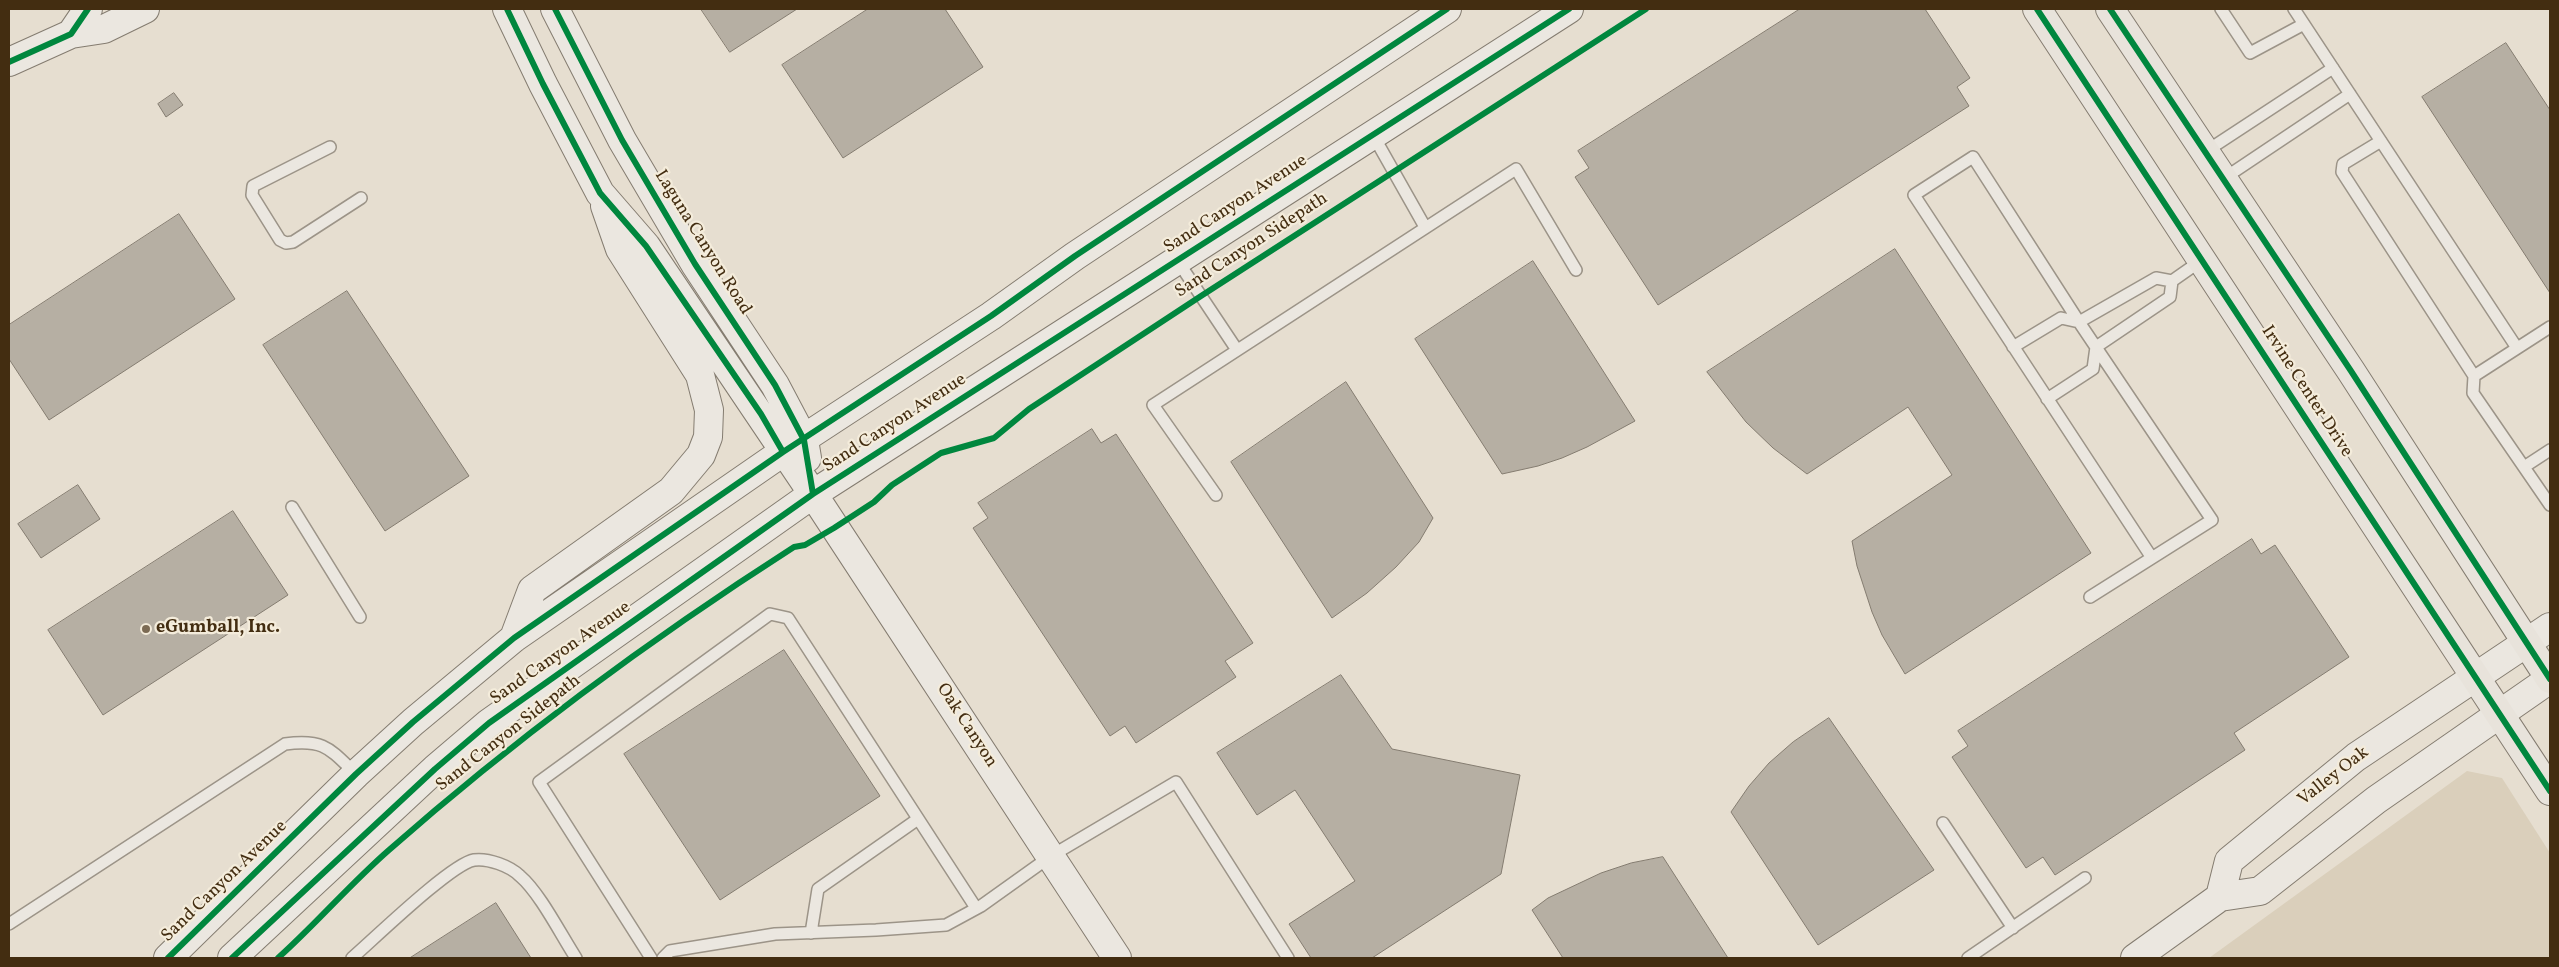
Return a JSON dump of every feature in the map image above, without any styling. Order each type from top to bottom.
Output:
[{"type":"main road","points":[[71,34],[88,9]]},
{"type":"main road","points":[[9,62],[71,34],[104,29],[145,9]]},
{"type":"main road","name":"Laguna Canyon Road","points":[[507,9],[600,193],[646,246],[758,409],[794,446]]},
{"type":"main road","name":"Laguna Canyon Road","points":[[555,9],[627,148],[695,264],[774,385],[794,446],[813,494]]},
{"type":"main road","name":"Sand Canyon Avenue","points":[[168,958],[356,774],[413,722],[514,638],[794,446],[1447,9]]},
{"type":"main road","name":"Sand Canyon Avenue","points":[[232,958],[435,769],[489,723],[813,494],[1569,9]]},
{"type":"main road","name":"Irvine Center Drive","points":[[2038,9],[2475,679],[2550,790]]},
{"type":"main road","points":[[2110,9],[2351,371],[2550,679],[2501,715],[2376,800],[2260,891],[2220,897],[2135,958]]},
{"type":"main road","points":[[514,638],[532,590],[671,491],[701,455],[708,437],[709,410],[700,375],[620,249],[600,193]]},
{"type":"main road","name":"Oak Canyon","points":[[813,494],[1117,958]]},
{"type":"main road","name":"Valley Oak","points":[[2220,897],[2230,861],[2356,757],[2550,627]]},
{"type":"lane","points":[[2221,9],[2250,54],[2304,24]]},
{"type":"lane","points":[[2294,9],[2517,348]]},
{"type":"lane","points":[[2205,152],[2334,68]]},
{"type":"lane","points":[[2224,179],[2350,94]]},
{"type":"lane","points":[[1372,135],[1426,227]]},
{"type":"lane","points":[[2381,141],[2343,164],[2342,172],[2474,376],[2473,393],[2550,505]]},
{"type":"lane","points":[[330,147],[253,186],[252,196],[280,240],[286,243],[293,242],[361,198]]},
{"type":"lane","points":[[2090,597],[2152,558],[2212,520],[2079,322],[1973,158],[1914,195],[2152,558]]},
{"type":"lane","points":[[1216,496],[1153,405],[1516,169],[1576,270]]},
{"type":"lane","points":[[1177,260],[1237,350]]},
{"type":"lane","points":[[2013,347],[2061,318],[2079,322],[2156,278],[2172,281],[2202,260]]},
{"type":"lane","points":[[2047,399],[2093,369],[2096,347],[2170,297],[2172,281]]},
{"type":"lane","points":[[2474,376],[2550,327]]},
{"type":"lane","points":[[2524,467],[2550,450]]},
{"type":"lane","points":[[292,507],[360,616]]},
{"type":"lane","points":[[651,958],[538,782],[770,614],[788,618],[976,908]]},
{"type":"lane","points":[[9,924],[285,744],[308,741],[331,750],[356,774]]},
{"type":"lane","points":[[663,958],[670,951],[775,934],[946,924],[976,908],[1051,856],[1176,782],[1288,958]]},
{"type":"lane","points":[[812,933],[818,889],[918,819]]},
{"type":"lane","points":[[1943,823],[2013,928]]},
{"type":"lane","points":[[352,958],[453,870],[474,860],[504,866],[520,875],[530,886],[576,958]]},
{"type":"lane","points":[[1968,958],[2085,878]]},
{"type":"shaded area","points":[[2467,771],[2502,778],[2550,853],[2550,958],[2209,958]]},
{"type":"building","points":[[701,9],[797,9],[730,52]]},
{"type":"building","points":[[868,9],[945,9],[983,67],[843,158],[782,65]]},
{"type":"building","points":[[1800,9],[1925,9],[1970,78],[1957,87],[1969,106],[1658,305],[1575,177],[1589,168],[1578,151]]},
{"type":"building","points":[[2506,43],[2550,110],[2550,293],[2422,97]]},
{"type":"building","points":[[174,93],[183,105],[166,117],[158,104]]},
{"type":"building","points":[[179,214],[235,299],[49,420],[9,359],[9,325]]},
{"type":"building","points":[[1895,249],[2091,553],[1905,674],[1882,635],[1872,612],[1857,566],[1852,541],[1952,475],[1908,407],[1807,474],[1773,448],[1746,422],[1707,372]]},
{"type":"building","points":[[1533,261],[1635,421],[1562,458],[1538,466],[1502,474],[1415,339]]},
{"type":"building","points":[[347,291],[469,476],[385,531],[263,345]]},
{"type":"building","points":[[1346,382],[1433,518],[1419,542],[1396,567],[1367,593],[1332,618],[1231,462]]},
{"type":"building","points":[[1092,429],[1101,443],[1116,434],[1253,643],[1225,661],[1236,677],[1136,743],[1125,726],[1110,736],[973,528],[988,518],[978,503]]},
{"type":"building","points":[[78,485],[100,519],[41,558],[18,524]]},
{"type":"building","points":[[233,511],[288,595],[103,715],[48,630]]},
{"type":"building","points":[[2252,539],[2261,554],[2275,545],[2349,657],[2234,733],[2245,750],[2055,875],[2043,857],[2026,868],[1952,757],[1968,746],[1958,731]]},
{"type":"building","points":[[784,650],[880,796],[720,900],[624,754]]},
{"type":"building","points":[[1341,675],[1392,749],[1520,775],[1501,874],[1372,958],[1311,958],[1289,924],[1355,881],[1295,790],[1257,815],[1217,753]]},
{"type":"building","points":[[1829,718],[1934,870],[1818,945],[1731,812],[1749,786],[1769,763],[1793,742]]},
{"type":"building","points":[[1663,857],[1728,958],[1563,958],[1532,910],[1548,898],[1601,873],[1631,863]]},
{"type":"building","points":[[496,903],[531,958],[410,958]]},
{"type":"cycle path","points":[[9,62],[71,34],[88,9]]},
{"type":"cycle path","points":[[507,9],[543,84],[600,193],[646,246],[761,414],[783,452]]},
{"type":"cycle path","points":[[555,9],[622,140],[695,264],[775,385],[804,440],[813,494]]},
{"type":"cycle path","points":[[168,958],[356,774],[413,722],[514,638],[783,452],[991,316],[1075,256],[1447,9]]},
{"type":"cycle path","name":"Sand Canyon Sidepath","points":[[232,958],[435,769],[489,723],[813,494],[1569,9]]},
{"type":"cycle path","name":"Sand Canyon Sidepath","points":[[278,958],[375,863],[485,769],[535,729],[689,617],[794,547],[805,545],[874,502],[892,485],[941,453],[994,438],[1029,409],[1646,9]]},
{"type":"cycle path","points":[[2037,9],[2550,791]]},
{"type":"cycle path","points":[[2110,9],[2351,371],[2550,679]]},
{"type":"place","name":"eGumball, Inc.","points":[[146,629]]}]
